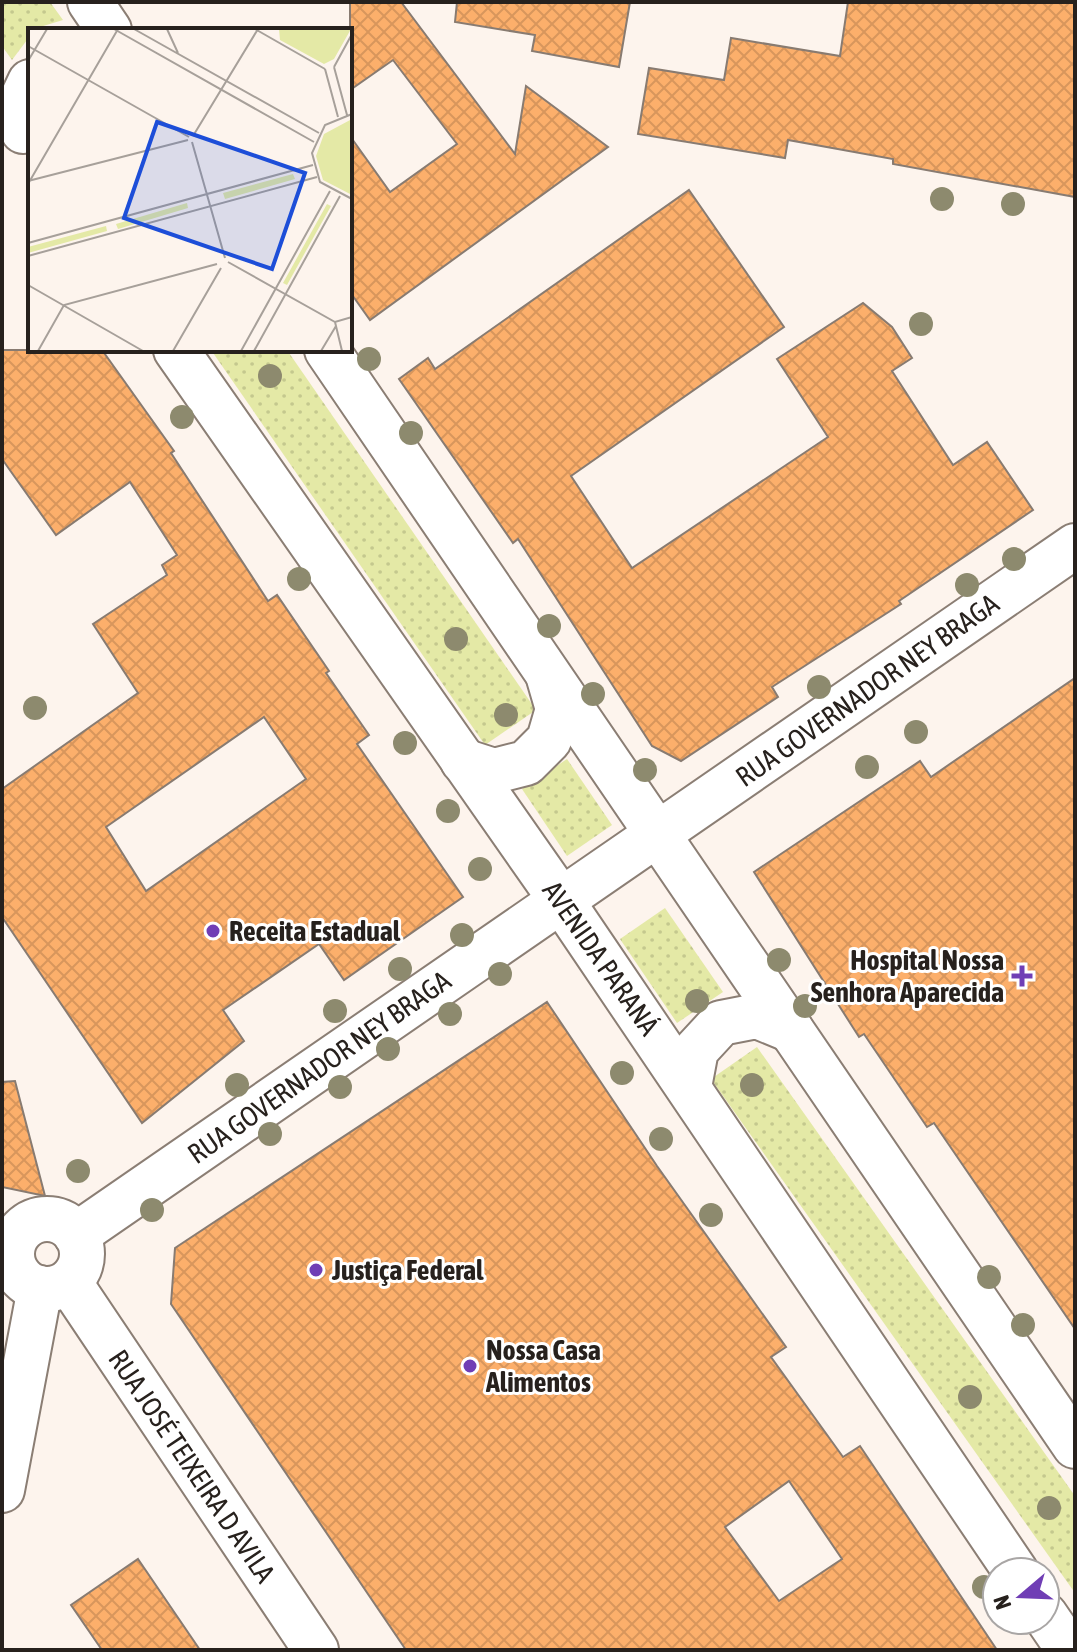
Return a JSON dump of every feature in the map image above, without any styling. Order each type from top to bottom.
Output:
[{"type":"street","points":[[90,2],[108,28]]},
{"type":"street","points":[[18,125],[22,99],[28,86]]},
{"type":"street","name":"AVENIDA PARANÁ","points":[[177,352],[561,900],[1005,1556]]},
{"type":"street","points":[[328,352],[1075,1446]]},
{"type":"street","name":"RUA GOVERNADOR NEY BRAGA","points":[[76,1235],[1075,546]]},
{"type":"street","points":[[463,761],[494,771],[526,763],[549,740],[558,709],[549,678]]},
{"type":"street","points":[[689,1087],[696,1050],[721,1023],[757,1016],[791,1030]]},
{"type":"street","points":[[2,1490],[54,1285],[81,1262],[82,1251],[76,1235],[64,1223],[42,1219],[23,1228],[7,1248],[16,1271],[24,1281],[54,1285]]},
{"type":"street","name":"RUA JOSÉ TEIXEIRA D AVILA","points":[[54,1285],[316,1650]]},
{"type":"green space","points":[[2,2],[50,2],[63,20],[28,28],[28,39],[12,60],[2,46]]},
{"type":"green space","points":[[212,352],[288,352],[536,710],[485,745]]},
{"type":"green space","points":[[567,759],[612,825],[567,856],[522,789]]},
{"type":"green space","points":[[665,908],[723,992],[677,1023],[620,939]]},
{"type":"green space","points":[[757,1047],[1075,1496],[1075,1593],[1061,1573],[1061,1556],[1049,1556],[711,1079]]},
{"type":"building","points":[[350,2],[401,2],[515,154],[526,86],[608,147],[370,320],[352,295],[352,139],[390,192],[457,144],[393,60],[352,89]]},
{"type":"building","points":[[457,2],[630,2],[619,67],[532,51],[535,35],[455,22]]},
{"type":"building","points":[[848,2],[1075,2],[1075,197],[893,164],[893,159],[788,140],[785,158],[638,134],[649,68],[724,80],[731,38],[840,56]]},
{"type":"building","points":[[689,190],[784,327],[571,476],[632,568],[828,437],[777,359],[863,303],[892,327],[912,358],[892,371],[953,465],[987,442],[1033,510],[899,601],[901,604],[772,687],[778,697],[681,761],[652,746],[518,539],[513,543],[399,379],[428,358],[435,369]]},
{"type":"building","points":[[2,350],[103,352],[174,451],[171,453],[268,601],[277,595],[329,671],[326,673],[369,735],[357,744],[463,897],[344,980],[319,944],[223,1010],[244,1041],[142,1123],[2,917],[2,789],[138,693],[93,624],[167,575],[162,565],[177,555],[130,482],[56,535],[2,459]],"holes":[[[264,717],[306,779],[146,891],[106,827]]]},
{"type":"building","points":[[1075,678],[1075,1329],[934,1123],[927,1127],[864,1034],[859,1037],[754,872],[920,761],[931,777]]},
{"type":"building","points":[[547,1002],[657,1166],[786,1347],[771,1357],[843,1457],[860,1446],[981,1626],[981,1636],[988,1636],[997,1650],[406,1650],[171,1304],[175,1248]],"holes":[[[789,1481],[842,1559],[779,1601],[725,1527]]]},
{"type":"building","points":[[15,1081],[45,1196],[2,1187],[2,1082]]},
{"type":"building","points":[[138,1559],[200,1650],[102,1650],[71,1605]]},
{"type":"place","name":"Receita Estadual","points":[[213,931]]},
{"type":"place","name":"Hospital Nossa Senhora Aparecida","points":[[1022,976]]},
{"type":"place","name":"Justiça Federal","points":[[316,1270]]},
{"type":"place","name":"Nossa Casa Alimentos","points":[[470,1366]]}]
